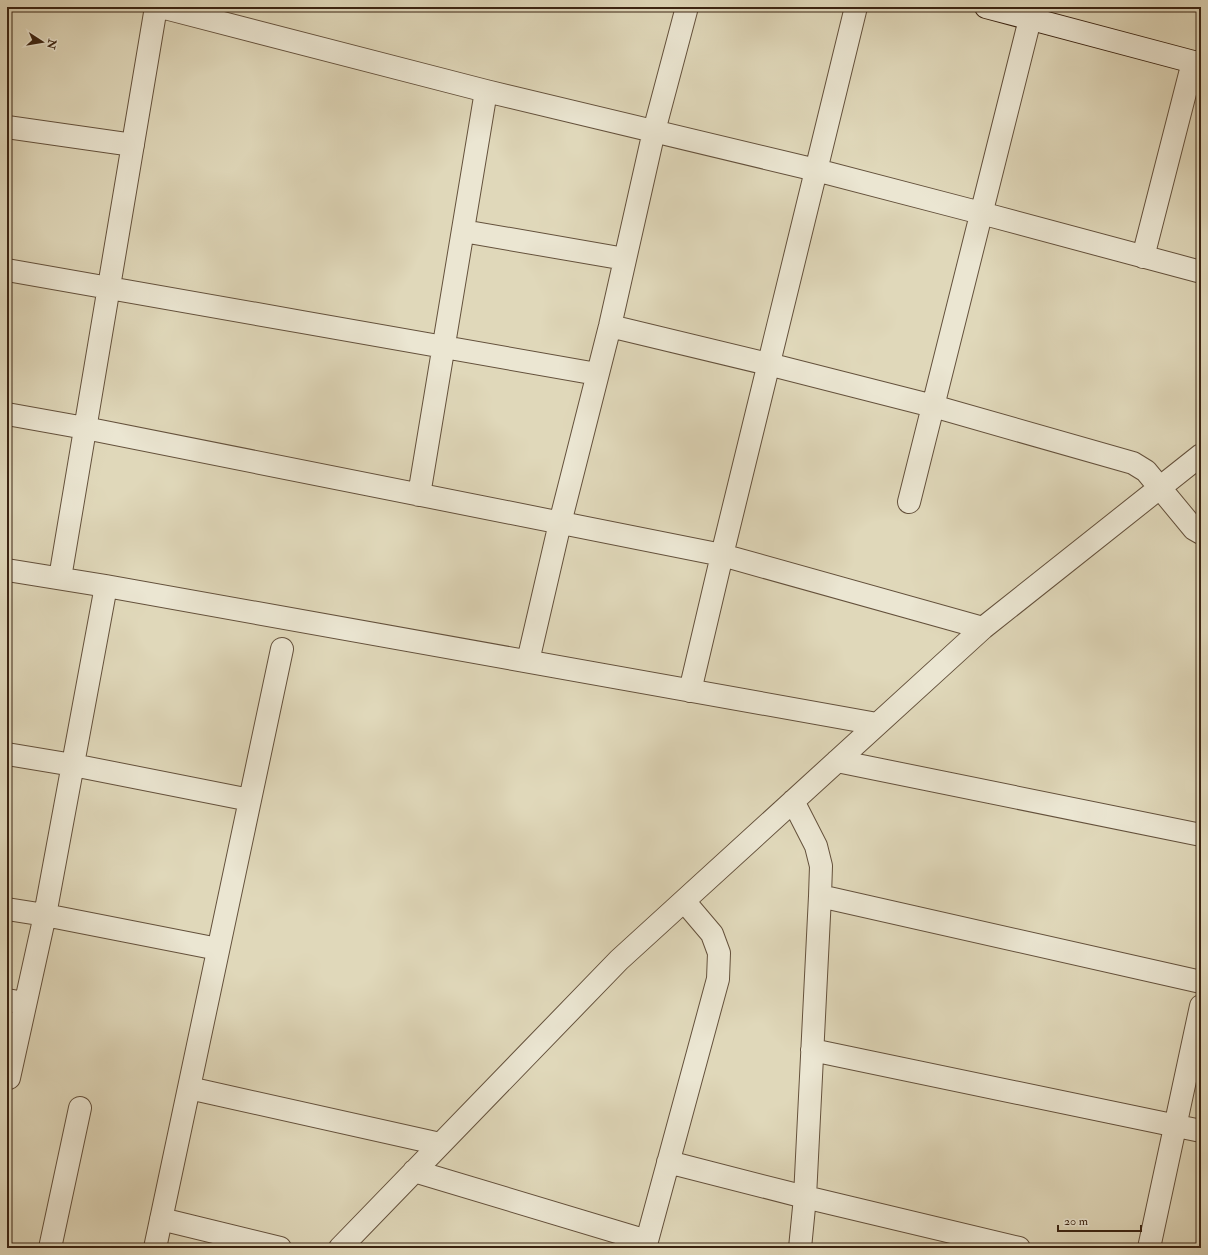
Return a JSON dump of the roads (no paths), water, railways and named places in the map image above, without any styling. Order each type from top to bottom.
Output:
[{"type":"street","points":[[60,578],[156,7]]},
{"type":"street","points":[[161,7],[486,91],[816,170],[1201,272]]},
{"type":"street","points":[[528,661],[560,523],[610,326],[654,131],[687,7]]},
{"type":"street","points":[[690,691],[768,364],[856,7]]},
{"type":"street","points":[[986,7],[1197,63],[1143,257]]},
{"type":"street","points":[[909,502],[1030,19]]},
{"type":"street","points":[[419,495],[486,91]]},
{"type":"street","points":[[7,127],[133,146]]},
{"type":"street","points":[[463,231],[625,259]]},
{"type":"street","points":[[7,270],[597,374]]},
{"type":"street","points":[[610,326],[933,406],[1133,463],[1146,472],[1194,529],[1201,533]]},
{"type":"street","points":[[7,414],[85,428],[722,555],[983,628]]},
{"type":"street","points":[[340,1248],[619,960],[983,628],[1201,455]]},
{"type":"street","points":[[7,570],[106,586],[878,724]]},
{"type":"street","points":[[9,1078],[16,1002],[44,915],[106,586]]},
{"type":"street","points":[[155,1248],[282,649]]},
{"type":"street","points":[[7,754],[73,765],[250,800]]},
{"type":"street","points":[[837,761],[1201,835]]},
{"type":"street","points":[[793,801],[816,846],[821,866],[805,1196],[800,1248]]},
{"type":"street","points":[[820,896],[1201,982]]},
{"type":"street","points":[[414,1171],[646,1244],[718,979],[719,953],[712,934],[684,901]]},
{"type":"street","points":[[7,910],[44,915],[218,949]]},
{"type":"street","points":[[1149,1248],[1201,1006]]},
{"type":"street","points":[[812,1050],[1201,1131]]},
{"type":"street","points":[[189,1088],[440,1144]]},
{"type":"street","points":[[50,1248],[80,1108]]},
{"type":"street","points":[[668,1162],[1019,1248]]},
{"type":"street","points":[[161,1219],[280,1248]]}]
